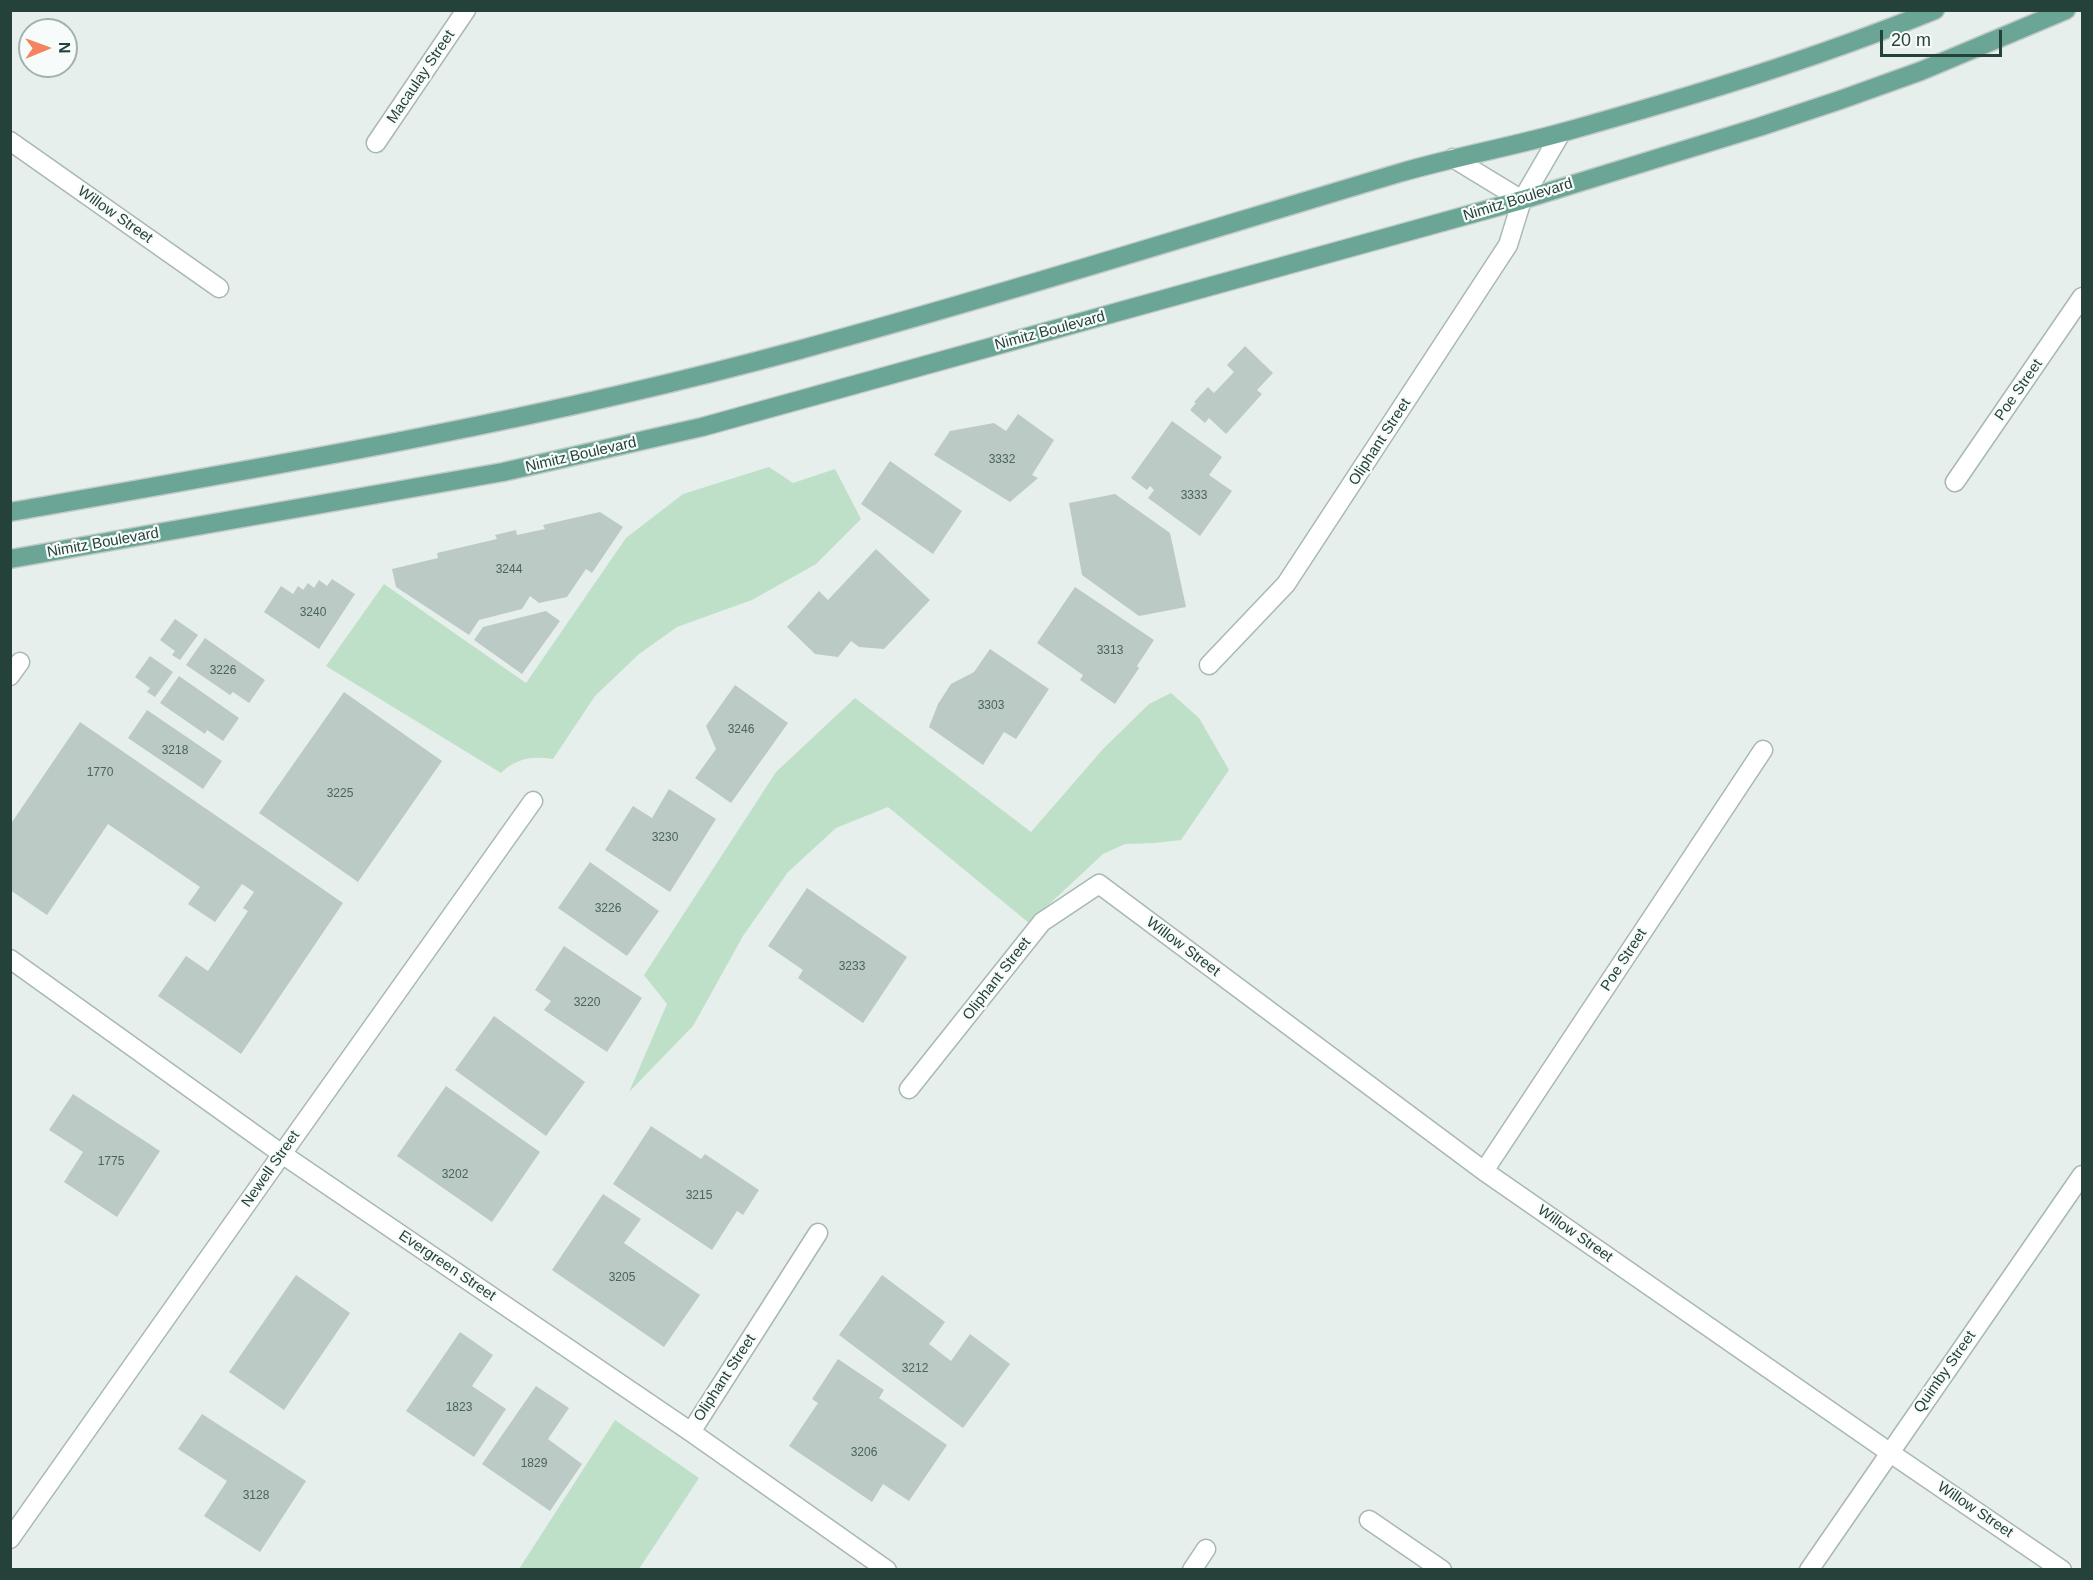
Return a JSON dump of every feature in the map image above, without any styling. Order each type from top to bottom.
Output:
[{"type":"main road","points":[[10,512],[361,449],[575,405],[758,360],[1091,266],[1453,159],[1562,133],[1726,85],[1870,36],[1935,10]]},
{"type":"main road","name":"Nimitz Boulevard","points":[[10,560],[504,472],[702,427],[1522,200],[1840,100],[1921,71],[2066,10]]},
{"type":"street","name":"Macaulay Street","points":[[376,143],[466,10]]},
{"type":"street","name":"Oliphant Street","points":[[1209,665],[1286,584],[1508,245],[1522,200],[1562,133]]},
{"type":"street","name":"Willow Street","points":[[10,141],[219,288]]},
{"type":"street","points":[[1453,159],[1522,200]]},
{"type":"street","name":"Poe Street","points":[[1955,482],[2082,297]]},
{"type":"street","name":"Poe Street","points":[[1484,1171],[1763,750]]},
{"type":"street","name":"Newell Street","points":[[10,1539],[533,801]]},
{"type":"street","name":"Oliphant Street","points":[[909,1089],[1042,922],[1099,884]]},
{"type":"street","name":"Willow Street","points":[[1099,884],[1484,1171],[2062,1569]]},
{"type":"street","name":"Evergreen Street","points":[[10,959],[282,1154],[691,1432],[887,1569]]},
{"type":"street","name":"Quimby Street","points":[[1809,1569],[2082,1175]]},
{"type":"street","name":"Oliphant Street","points":[[691,1432],[818,1233]]},
{"type":"street","points":[[1369,1520],[1442,1569]]},
{"type":"street","points":[[1192,1569],[1206,1549]]},
{"type":"green space","points":[[769,467],[793,483],[835,469],[861,519],[816,564],[752,600],[677,627],[639,654],[595,696],[553,759],[525,759],[501,773],[326,666],[384,584],[526,683],[626,538],[683,494]]},
{"type":"green space","points":[[1171,693],[1199,718],[1229,770],[1181,840],[1125,844],[1103,854],[1029,923],[888,807],[836,828],[788,872],[743,936],[693,1026],[629,1092],[667,1004],[644,975],[776,772],[855,698],[1031,832],[1103,749],[1149,704]]},
{"type":"green space","points":[[615,1420],[699,1478],[639,1569],[519,1569]]},
{"type":"building","points":[[1245,346],[1273,373],[1257,390],[1262,394],[1226,434],[1209,418],[1205,423],[1190,410],[1208,387],[1214,393],[1234,372],[1227,365]]},
{"type":"building","points":[[1018,414],[1054,440],[1032,475],[1038,478],[1010,502],[934,455],[950,431],[994,423],[1006,431]]},
{"type":"building","points":[[1172,421],[1222,457],[1209,475],[1232,491],[1200,536],[1148,498],[1154,490],[1150,486],[1147,490],[1131,478]]},
{"type":"building","points":[[890,461],[962,511],[933,554],[861,504]]},
{"type":"building","points":[[1115,494],[1170,533],[1186,607],[1139,616],[1082,575],[1069,503]]},
{"type":"building","points":[[600,512],[623,527],[592,573],[586,569],[567,597],[539,603],[530,596],[522,609],[479,620],[469,635],[396,587],[392,569],[438,558],[437,553],[497,539],[495,535],[516,530],[517,535],[545,529],[543,525]]},
{"type":"building","points":[[876,549],[930,600],[884,649],[859,647],[851,641],[838,657],[815,654],[787,627],[819,591],[828,600]]},
{"type":"building","points":[[332,579],[355,594],[319,649],[264,612],[281,586],[293,594],[298,586],[303,590],[308,583],[314,588],[319,580],[327,586]]},
{"type":"building","points":[[1075,587],[1154,640],[1115,704],[1080,680],[1083,675],[1037,643]]},
{"type":"building","points":[[546,611],[560,621],[522,674],[474,640],[483,627]]},
{"type":"building","points":[[175,619],[198,635],[180,660],[172,655],[175,651],[160,640]]},
{"type":"building","points":[[205,638],[265,680],[249,703],[233,692],[230,695],[186,665]]},
{"type":"building","points":[[990,649],[1049,689],[1016,739],[1004,732],[983,765],[929,727],[938,704],[951,684],[974,672]]},
{"type":"building","points":[[150,656],[173,672],[155,697],[147,692],[150,688],[135,677]]},
{"type":"building","points":[[179,676],[239,718],[223,741],[207,730],[205,734],[160,703]]},
{"type":"building","points":[[735,685],[788,723],[731,803],[695,778],[716,749],[706,726]]},
{"type":"building","points":[[344,692],[442,761],[358,882],[259,813]]},
{"type":"building","points":[[147,710],[222,761],[203,789],[128,738]]},
{"type":"building","points":[[80,722],[343,903],[241,1054],[158,996],[186,956],[208,971],[248,911],[243,908],[254,892],[242,884],[215,922],[188,904],[200,887],[108,824],[47,915],[10,890],[10,825]]},
{"type":"building","points":[[669,789],[716,819],[670,892],[605,850],[633,806],[652,818]]},
{"type":"building","points":[[590,862],[659,911],[627,956],[558,908]]},
{"type":"building","points":[[807,888],[907,957],[863,1023],[798,978],[803,970],[768,946]]},
{"type":"building","points":[[564,946],[642,998],[607,1052],[544,1010],[551,1001],[535,990]]},
{"type":"building","points":[[494,1016],[585,1082],[546,1136],[455,1070]]},
{"type":"building","points":[[446,1086],[540,1152],[492,1222],[397,1156]]},
{"type":"building","points":[[73,1094],[160,1151],[117,1217],[64,1182],[83,1152],[49,1130]]},
{"type":"building","points":[[651,1126],[701,1159],[705,1154],[759,1190],[743,1215],[737,1211],[712,1250],[613,1184]]},
{"type":"building","points":[[603,1194],[641,1219],[624,1243],[700,1295],[664,1347],[552,1270]]},
{"type":"building","points":[[296,1275],[350,1313],[284,1410],[229,1372]]},
{"type":"building","points":[[882,1275],[945,1322],[929,1344],[951,1361],[970,1334],[1010,1364],[963,1428],[839,1335]]},
{"type":"building","points":[[460,1332],[493,1355],[472,1386],[506,1409],[474,1457],[406,1411]]},
{"type":"building","points":[[838,1359],[884,1390],[879,1398],[947,1445],[909,1501],[883,1484],[872,1502],[789,1446],[818,1403],[812,1399]]},
{"type":"building","points":[[536,1386],[569,1408],[548,1439],[582,1464],[550,1511],[482,1464]]},
{"type":"building","points":[[202,1414],[306,1481],[260,1552],[204,1516],[227,1481],[178,1449]]}]
